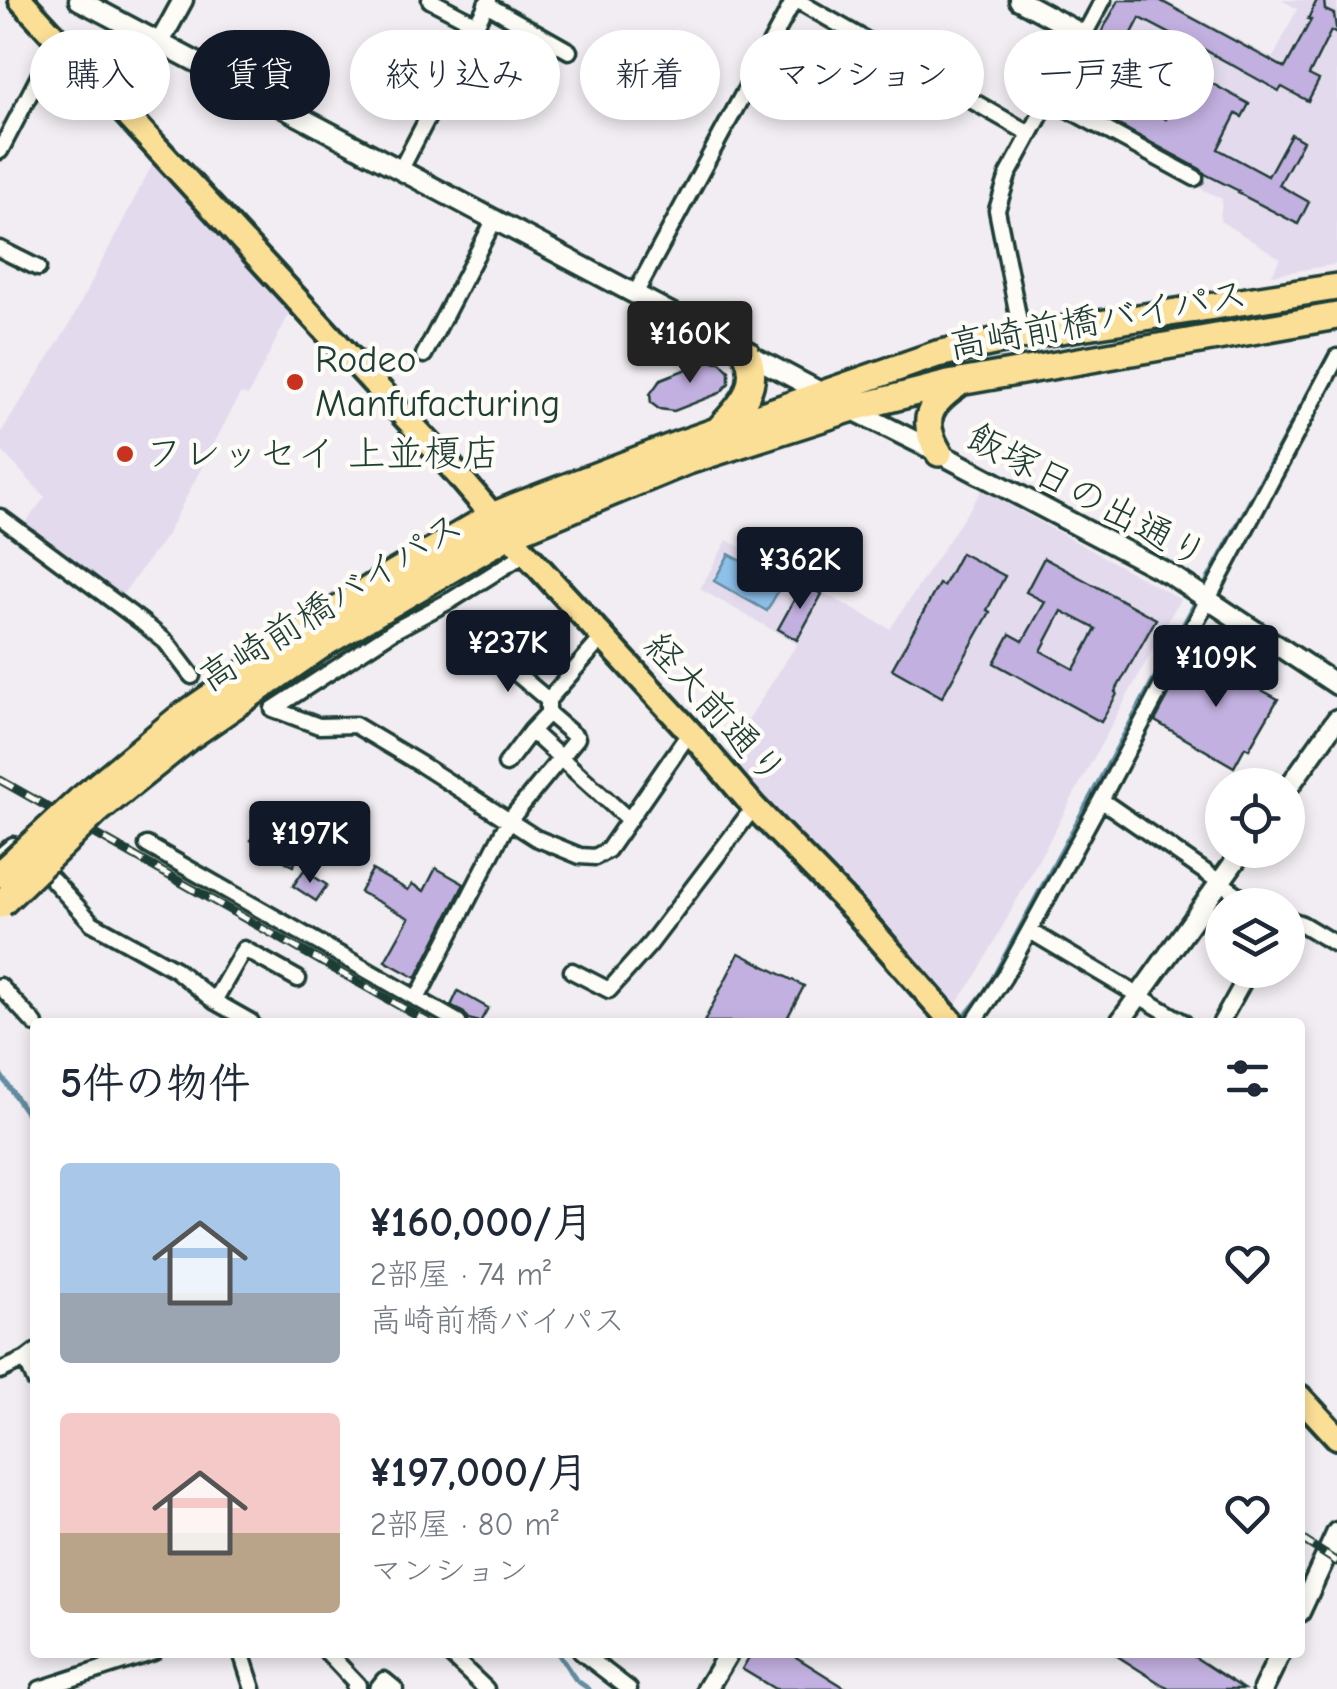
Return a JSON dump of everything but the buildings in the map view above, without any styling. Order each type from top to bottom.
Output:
[{"type":"highway","name":"高崎前橋バイパス","points":[[0,874],[89,805],[324,644],[509,535],[606,471],[937,354],[1022,336],[1337,287]]},
{"type":"highway","name":"高崎前橋バイパス","points":[[509,535],[688,461],[850,409],[963,382],[1337,316]]},
{"type":"highway","points":[[716,431],[740,408],[749,392],[753,373],[747,354]]},
{"type":"highway","points":[[939,452],[931,440],[930,411],[941,396],[963,382]]},
{"type":"highway","name":"高崎前橋バイパス","points":[[0,905],[89,805]]},
{"type":"main road","name":"経大前通り","points":[[21,0],[48,30]]},
{"type":"main road","name":"経大前通り","points":[[131,120],[414,426],[948,1018]]},
{"type":"main road","points":[[1305,1402],[1337,1437]]},
{"type":"street","name":"飯塚日の出通り","points":[[80,0],[137,30]]},
{"type":"street","points":[[167,30],[183,0]]},
{"type":"street","points":[[430,0],[476,24]]},
{"type":"street","points":[[634,294],[795,0],[1030,134]]},
{"type":"street","points":[[1019,0],[1075,30]]},
{"type":"street","points":[[1087,30],[1103,0]]},
{"type":"street","points":[[401,170],[488,2],[569,51]]},
{"type":"street","name":"飯塚日の出通り","points":[[170,47],[1171,575],[1337,685]]},
{"type":"street","points":[[0,151],[30,94]]},
{"type":"street","points":[[1022,336],[997,210],[1008,175],[1038,120]]},
{"type":"street","points":[[1088,120],[1195,178]]},
{"type":"street","points":[[424,356],[495,219]]},
{"type":"street","points":[[0,249],[38,268]]},
{"type":"street","points":[[977,1018],[1004,977],[1102,800],[1337,357]]},
{"type":"street","points":[[0,517],[166,642],[192,676]]},
{"type":"street","points":[[509,535],[454,599],[393,631],[273,709],[319,726],[355,725],[536,838],[580,856],[595,857],[608,850],[690,732]]},
{"type":"street","points":[[506,764],[604,636]]},
{"type":"street","points":[[417,999],[508,822],[576,738],[496,656]]},
{"type":"street","points":[[1302,768],[1337,719]]},
{"type":"street","points":[[531,731],[629,820]]},
{"type":"street","points":[[1102,800],[1229,888]]},
{"type":"street","points":[[572,971],[609,990],[650,944],[754,807]]},
{"type":"street","points":[[0,856],[13,845],[18,846],[92,923],[175,970],[214,1001],[245,1018]]},
{"type":"street","points":[[147,845],[451,1018]]},
{"type":"street","points":[[1123,1018],[1230,868]]},
{"type":"street","points":[[1305,926],[1337,944]]},
{"type":"street","points":[[1030,931],[1176,1018]]},
{"type":"street","points":[[214,1001],[244,949],[298,979]]},
{"type":"street","points":[[0,986],[30,1019]]},
{"type":"street","points":[[1224,1018],[1240,988]]},
{"type":"street","points":[[0,1371],[30,1356]]},
{"type":"street","points":[[1305,1601],[1337,1532]]},
{"type":"street","points":[[243,1658],[253,1689]]},
{"type":"street","points":[[333,1658],[358,1685],[354,1689]]},
{"type":"street","points":[[453,1658],[486,1689]]},
{"type":"street","points":[[589,1658],[629,1689]]},
{"type":"street","points":[[707,1689],[725,1658]]},
{"type":"street","points":[[1263,1689],[1278,1658]]},
{"type":"street","points":[[40,1689],[114,1659]]},
{"type":"street","points":[[377,1689],[384,1680],[395,1689]]},
{"type":"shaded area","points":[[1114,0],[1163,0],[1273,58],[1297,9],[1282,0],[1337,0],[1337,264],[1272,275],[1280,258],[1220,221],[1222,199],[1192,184],[1094,120],[1214,120],[1214,30],[1098,30]]},
{"type":"shaded area","points":[[153,163],[291,310],[248,396],[240,394],[166,536],[120,598],[23,526],[45,497],[0,449],[0,434],[68,327]]},
{"type":"shaded area","points":[[982,490],[1180,599],[973,981],[955,1005],[726,754],[797,644],[700,589],[727,540],[890,629]]},
{"type":"water","points":[[729,554],[782,584],[767,611],[714,581]]},
{"type":"waterway","points":[[963,1018],[987,989],[1331,351]]},
{"type":"waterway","points":[[0,1074],[30,1119]]},
{"type":"waterway","points":[[561,1658],[576,1680],[589,1689]]},
{"type":"railway","points":[[0,780],[421,1018]]},
{"type":"railway","points":[[1305,1541],[1337,1562]]},
{"type":"place","name":"Rodeo Manfufacturing","points":[[295,382]]},
{"type":"place","name":"フレッセイ 上並榎店","points":[[125,454]]}]
